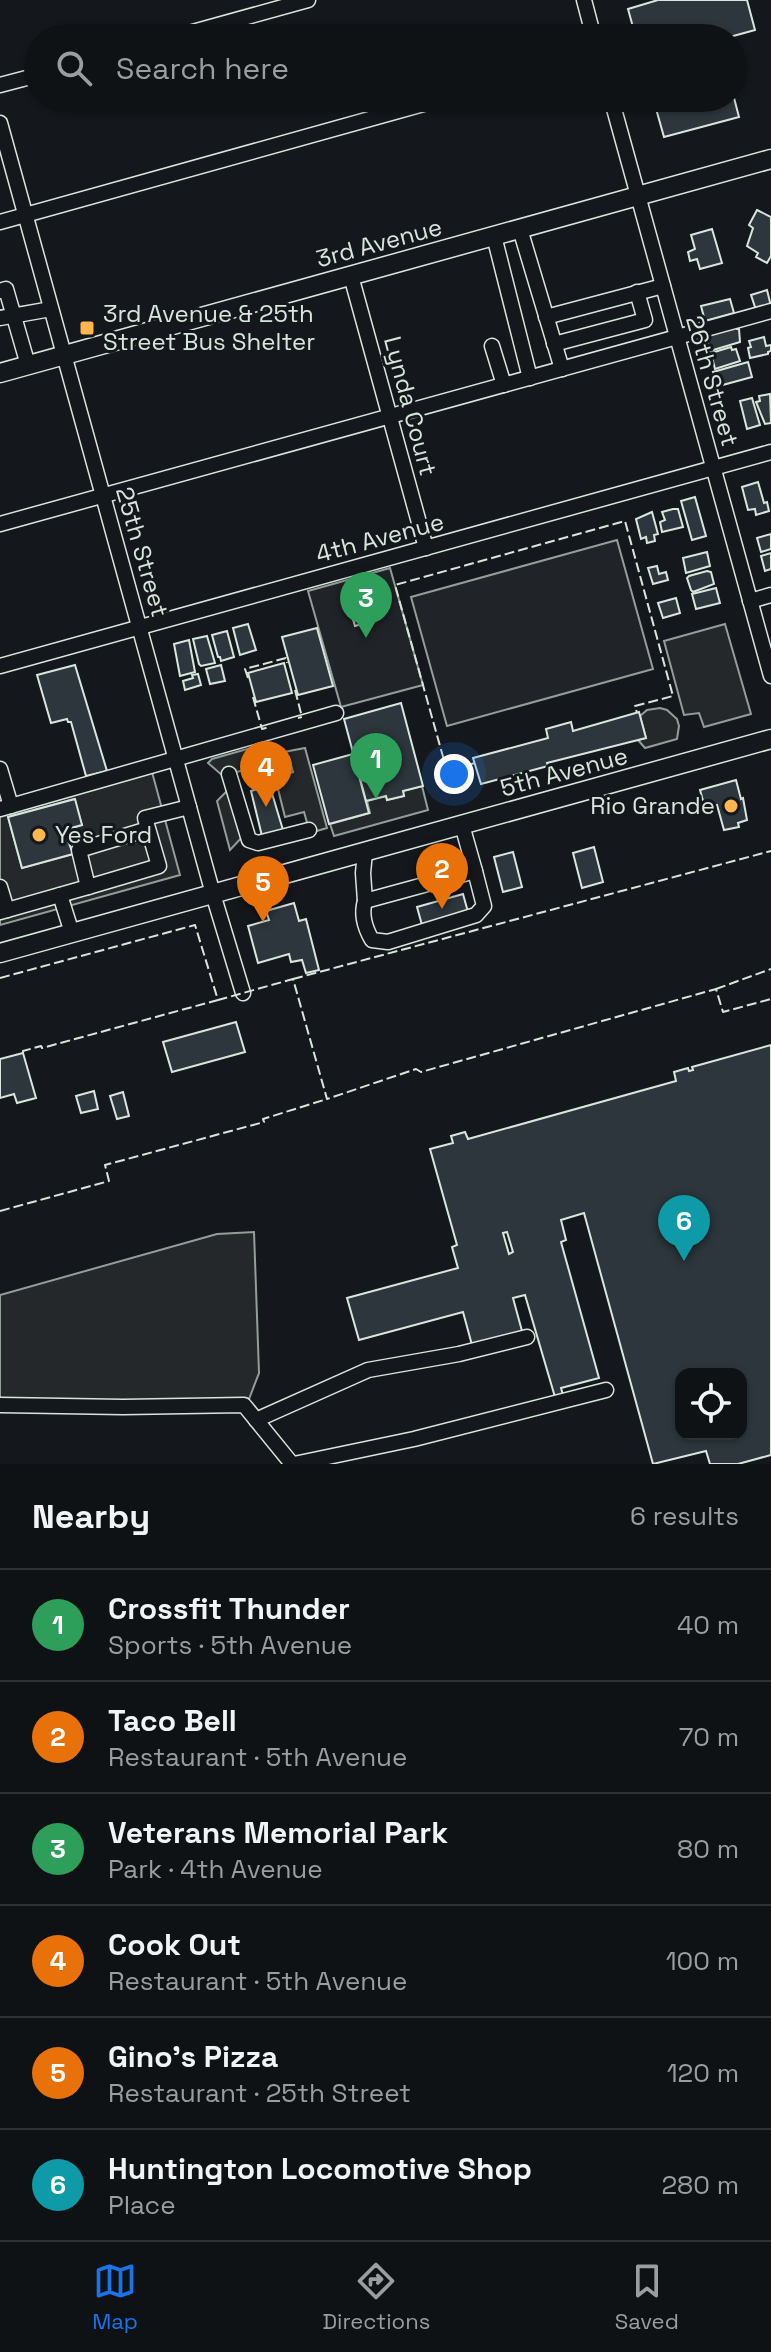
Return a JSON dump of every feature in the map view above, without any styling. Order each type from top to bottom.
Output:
[{"type":"main road","name":"3rd Avenue","points":[[0,373],[771,159]]},
{"type":"main road","name":"5th Avenue","points":[[0,953],[771,739]]},
{"type":"street","points":[[221,24],[308,0]]},
{"type":"street","points":[[584,0],[590,24]]},
{"type":"street","points":[[0,85],[24,79]]},
{"type":"street","points":[[0,222],[395,112]]},
{"type":"street","name":"26th Street","points":[[615,112],[750,601],[764,622],[771,676]]},
{"type":"street","name":"25th Street","points":[[0,123],[243,993]]},
{"type":"street","points":[[520,229],[562,369]]},
{"type":"street","points":[[494,236],[530,378]]},
{"type":"street","name":"Lynda Court","points":[[351,276],[426,548]]},
{"type":"street","points":[[546,317],[663,286]]},
{"type":"street","points":[[0,291],[6,289],[7,317],[28,365]]},
{"type":"street","points":[[554,344],[645,320],[637,292]]},
{"type":"street","points":[[7,317],[51,309]]},
{"type":"street","points":[[0,524],[771,311]]},
{"type":"street","points":[[492,346],[504,385]]},
{"type":"street","name":"4th Avenue","points":[[0,666],[771,452]]},
{"type":"street","points":[[750,601],[771,595]]},
{"type":"street","points":[[0,769],[5,807],[336,713]]},
{"type":"street","points":[[229,774],[249,840],[258,843],[309,830]]},
{"type":"street","points":[[0,887],[4,911],[159,866],[145,818],[189,807]]},
{"type":"street","points":[[365,852],[363,917],[372,940],[388,942],[467,919],[484,906],[462,825]]},
{"type":"street","points":[[88,887],[79,850],[148,829]]},
{"type":"street","points":[[365,901],[475,871]]},
{"type":"street","points":[[60,895],[72,933]]},
{"type":"street","points":[[256,1420],[368,1370],[459,1354],[527,1337]]},
{"type":"street","points":[[0,1405],[244,1405],[293,1464],[414,1439],[606,1390]]},
{"type":"shaded area","points":[[617,540],[653,669],[447,726],[411,597]]},
{"type":"shaded area","points":[[390,568],[423,685],[341,707],[308,591]]},
{"type":"shaded area","points":[[725,624],[751,714],[704,727],[699,713],[684,715],[664,641]]},
{"type":"shaded area","points":[[660,708],[677,719],[677,739],[645,748],[638,740],[646,738],[640,716],[647,710]]},
{"type":"shaded area","points":[[268,743],[279,753],[305,748],[327,828],[310,833],[304,812],[285,817],[275,777],[293,772],[289,757],[223,776],[208,763],[212,759]]},
{"type":"shaded area","points":[[152,772],[180,875],[0,925],[0,814]],"holes":[[[74,799],[82,825],[64,830],[73,854],[22,868],[8,817]]]},
{"type":"shaded area","points":[[232,786],[246,833],[230,850],[217,801]]},
{"type":"shaded area","points":[[422,786],[428,810],[334,836],[330,824],[370,813],[367,801],[386,796],[387,800],[404,796],[403,791]]},
{"type":"shaded area","points":[[254,1232],[259,1373],[249,1399],[155,1402],[0,1399],[0,1295],[217,1234]]},
{"type":"building","points":[[658,0],[747,0],[755,30],[747,32],[747,24],[632,24],[628,9]]},
{"type":"building","points":[[657,112],[738,112],[739,117],[664,137]]},
{"type":"building","points":[[757,210],[771,217],[771,256],[767,263],[756,257],[758,253],[747,246],[753,228],[749,225]]},
{"type":"building","points":[[712,229],[722,263],[700,269],[697,259],[690,261],[688,252],[695,249],[691,235]]},
{"type":"building","points":[[767,290],[771,306],[756,310],[751,295]]},
{"type":"building","points":[[730,299],[734,313],[705,321],[701,306]]},
{"type":"building","points":[[736,326],[740,342],[710,351],[706,335]]},
{"type":"building","points":[[764,337],[766,346],[771,345],[771,351],[750,358],[749,341]]},
{"type":"building","points":[[731,347],[732,350],[736,349],[740,361],[715,369],[711,353]]},
{"type":"building","points":[[748,362],[752,377],[719,386],[713,372]]},
{"type":"building","points":[[770,394],[771,423],[765,424],[756,402],[760,401],[759,396]]},
{"type":"building","points":[[752,398],[760,425],[747,429],[740,401]]},
{"type":"building","points":[[758,482],[769,511],[756,515],[755,509],[748,510],[742,487]]},
{"type":"building","points":[[695,497],[706,536],[692,540],[681,501]]},
{"type":"building","points":[[678,509],[683,527],[662,532],[660,522],[665,520],[662,512]]},
{"type":"building","points":[[652,512],[658,534],[654,535],[655,541],[647,543],[646,537],[641,539],[636,519]]},
{"type":"building","points":[[771,534],[771,549],[761,552],[757,538]]},
{"type":"building","points":[[707,552],[710,566],[686,573],[683,558]]},
{"type":"building","points":[[771,553],[771,569],[765,571],[761,556]]},
{"type":"building","points":[[657,566],[659,574],[666,572],[668,580],[653,584],[648,568]]},
{"type":"building","points":[[711,572],[714,584],[693,592],[687,578]]},
{"type":"building","points":[[716,588],[720,603],[696,609],[692,594]]},
{"type":"building","points":[[676,598],[680,613],[663,618],[658,603]]},
{"type":"building","points":[[362,613],[365,623],[355,626],[352,616]]},
{"type":"building","points":[[248,624],[256,650],[240,655],[233,628]]},
{"type":"building","points":[[317,628],[333,686],[298,695],[282,637]]},
{"type":"building","points":[[227,631],[234,657],[221,661],[212,635]]},
{"type":"building","points":[[207,636],[215,663],[201,666],[193,639]]},
{"type":"building","points":[[189,640],[195,672],[180,676],[174,644]]},
{"type":"building","points":[[284,663],[292,693],[256,702],[248,673]]},
{"type":"building","points":[[75,665],[107,771],[86,776],[71,722],[67,719],[51,723],[37,675]]},
{"type":"building","points":[[221,665],[225,681],[210,684],[206,669]]},
{"type":"building","points":[[198,674],[201,685],[185,690],[183,681]]},
{"type":"building","points":[[401,703],[423,786],[403,791],[404,796],[366,801],[344,719]]},
{"type":"building","points":[[639,712],[646,738],[547,763],[548,766],[481,784],[473,758],[548,738],[546,729],[571,722],[573,731]]},
{"type":"building","points":[[353,754],[369,813],[329,824],[313,765]]},
{"type":"building","points":[[268,780],[283,830],[262,836],[251,791],[254,790],[253,784]]},
{"type":"building","name":"Rio Grande","points":[[736,780],[747,820],[738,823],[739,827],[724,830],[717,805],[705,808],[700,790]]},
{"type":"building","name":"Yes Ford","points":[[75,799],[82,825],[64,830],[73,854],[22,868],[8,817]]},
{"type":"building","points":[[594,847],[603,882],[582,888],[573,853]]},
{"type":"building","points":[[513,852],[522,887],[503,892],[494,857]]},
{"type":"building","points":[[463,894],[468,912],[422,925],[417,907]]},
{"type":"building","points":[[294,903],[299,921],[306,919],[319,970],[306,973],[302,960],[291,962],[289,954],[258,963],[248,926],[269,920],[266,911]]},
{"type":"building","points":[[236,1022],[245,1052],[172,1072],[163,1042]]},
{"type":"building","points":[[771,1045],[771,1455],[738,1464],[710,1464],[706,1451],[653,1464],[584,1213],[561,1220],[566,1240],[561,1242],[599,1378],[561,1388],[563,1395],[555,1397],[525,1295],[513,1298],[522,1331],[472,1345],[463,1312],[359,1340],[347,1298],[458,1268],[452,1247],[457,1245],[430,1149],[453,1143],[451,1136],[465,1132],[468,1139],[676,1081],[674,1072],[688,1068],[689,1071],[693,1070],[692,1067]],"holes":[[[507,1232],[513,1252],[509,1254],[503,1233]]]},
{"type":"building","points":[[23,1053],[36,1098],[17,1103],[14,1094],[0,1098],[0,1059]]},
{"type":"building","points":[[94,1091],[98,1109],[81,1113],[76,1096]]},
{"type":"building","points":[[123,1092],[129,1116],[117,1119],[110,1096]]},
{"type":"fence","points":[[475,763],[447,771],[395,585],[625,521],[673,696],[635,706],[637,713]]},
{"type":"fence","points":[[248,678],[245,669],[286,658],[287,663]]},
{"type":"fence","points":[[295,690],[302,717],[298,718]]},
{"type":"fence","points":[[253,697],[262,729],[269,727]]},
{"type":"fence","points":[[293,979],[771,851]]},
{"type":"fence","points":[[0,978],[195,925],[218,1000],[293,979],[327,1099],[416,1069],[421,1072],[716,989],[723,1012],[771,999]]},
{"type":"fence","points":[[716,989],[771,969]]},
{"type":"fence","points":[[23,1053],[218,1000]]},
{"type":"fence","points":[[0,1211],[109,1181],[105,1165],[264,1122],[263,1119],[327,1099]]},
{"type":"place","name":"3rd Avenue & 25th Street Bus Shelter","points":[[87,328]]},
{"type":"place","name":"Veterans Memorial Park","points":[[366,638]]},
{"type":"place","name":"Crossfit Thunder","points":[[376,799]]},
{"type":"place","name":"Rio Grande","points":[[731,806]]},
{"type":"place","name":"Cook Out","points":[[266,807]]},
{"type":"place","name":"Yes Ford","points":[[39,835]]},
{"type":"place","name":"Taco Bell","points":[[442,909]]},
{"type":"place","name":"Gino's Pizza","points":[[263,922]]},
{"type":"place","name":"Huntington Locomotive Shop","points":[[684,1261]]}]
